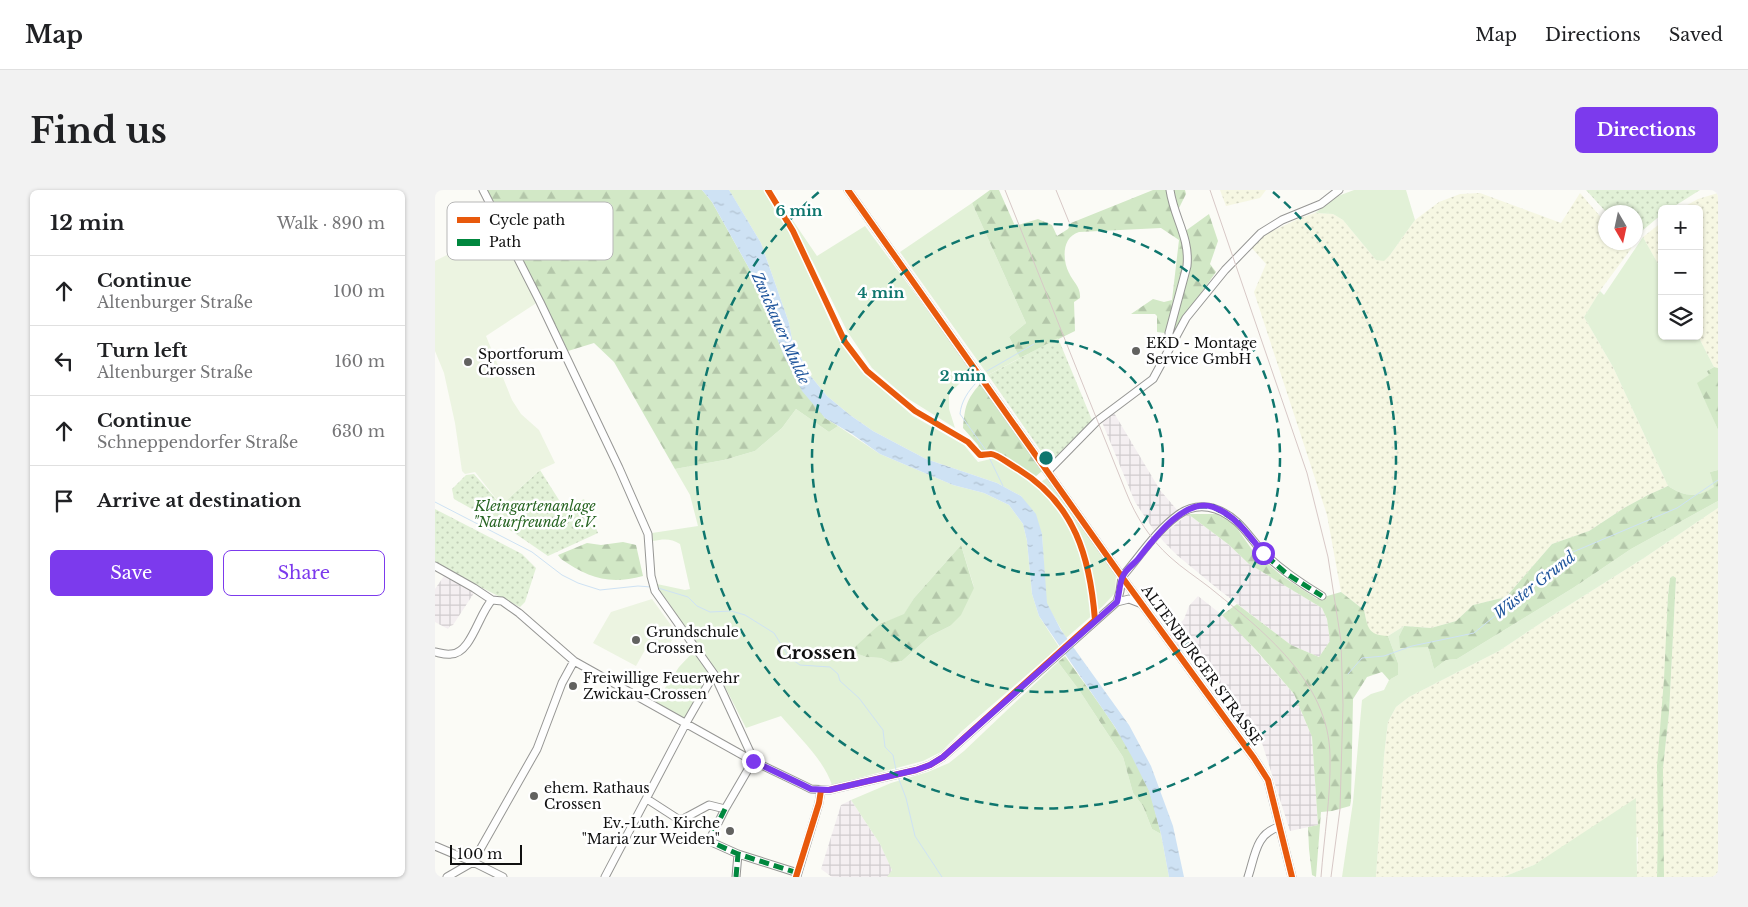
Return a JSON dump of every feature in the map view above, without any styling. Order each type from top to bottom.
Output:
[{"type":"street","points":[[483,190],[489,202]]},
{"type":"street","name":"ALTENBURGER STRASSE","points":[[848,190],[1122,576],[1254,758],[1268,780],[1291,877]]},
{"type":"street","points":[[1170,347],[1169,333],[1187,266],[1188,254],[1184,232],[1172,203],[1171,190]]},
{"type":"street","points":[[1048,472],[1097,421],[1153,379],[1186,318],[1225,270],[1261,233],[1282,220],[1321,204],[1339,190]]},
{"type":"street","points":[[519,260],[619,468],[648,534],[655,591],[714,674],[753,761]]},
{"type":"street","points":[[1117,602],[1122,576],[1153,539],[1179,514],[1197,506],[1212,506],[1237,521],[1263,553],[1287,574],[1322,596]]},
{"type":"street","points":[[435,566],[475,588],[492,600],[502,601],[519,613],[574,662],[753,761],[803,785],[821,790],[829,790],[930,765],[943,757],[1117,602],[1129,599],[1143,604]]},
{"type":"street","points":[[435,652],[452,655],[464,649],[486,606],[492,600]]},
{"type":"street","points":[[447,877],[473,862],[537,749],[562,682],[574,662]]},
{"type":"street","points":[[605,877],[714,674]]},
{"type":"street","points":[[753,761],[709,841],[738,854],[797,875],[819,803],[821,790]]},
{"type":"street","points":[[647,799],[678,819],[683,819],[709,805],[725,809]]},
{"type":"street","points":[[1248,877],[1261,838],[1267,831],[1279,827]]},
{"type":"street","points":[[435,846],[503,877]]},
{"type":"street","points":[[736,877],[738,854]]},
{"type":"shaded area","points":[[1114,413],[1160,490],[1178,511],[1155,532],[1135,502],[1102,422]]},
{"type":"shaded area","points":[[1188,514],[1228,544],[1249,564],[1322,608],[1327,619],[1330,641],[1319,657],[1291,645],[1218,589],[1164,542],[1160,537]]},
{"type":"shaded area","points":[[446,573],[476,590],[453,625],[448,629],[435,622],[435,589]]},
{"type":"shaded area","points":[[1198,596],[1222,615],[1243,636],[1294,694],[1312,737],[1318,825],[1290,831],[1261,740],[1219,683],[1179,647],[1170,635],[1184,619],[1189,606]]},
{"type":"shaded area","points":[[851,800],[880,844],[893,871],[887,877],[832,877],[821,869],[841,805]]},
{"type":"green space","points":[[487,190],[702,190],[712,202],[750,270],[783,353],[825,418],[838,426],[829,432],[796,409],[782,428],[755,451],[724,460],[675,469],[614,362],[594,343],[568,351],[522,260],[613,260],[613,202],[493,202]]},
{"type":"green space","points":[[729,190],[772,190],[817,256],[865,226],[973,372],[949,394],[949,409],[955,428],[907,398],[872,368],[847,331],[812,260],[804,264],[836,335],[861,371],[913,416],[964,445],[978,462],[995,458],[1036,485],[1047,478],[1116,575],[1115,593],[1066,638],[1046,603],[1042,534],[1021,496],[997,483],[926,459],[873,431],[827,396],[809,374],[792,339],[789,323],[761,243]]},
{"type":"green space","points":[[990,190],[999,190],[1015,226],[1038,219],[1052,225],[1057,236],[1068,229],[1071,223],[1153,190],[1185,190],[1186,194],[1176,214],[1184,232],[1209,214],[1218,241],[1210,264],[1216,272],[1172,334],[1157,332],[1157,316],[1155,314],[1131,314],[1153,299],[1164,302],[1172,300],[1179,240],[1161,228],[1079,232],[1069,239],[1065,249],[1067,267],[1080,294],[1080,298],[1074,302],[1075,331],[1020,358],[1009,337],[1026,323],[972,203]]},
{"type":"green space","points":[[1220,190],[1266,190],[1260,198],[1226,206]]},
{"type":"green space","points":[[1354,190],[1406,190],[1415,220],[1384,261],[1376,260],[1343,220],[1333,214],[1315,213],[1338,196]]},
{"type":"green space","points":[[1586,190],[1700,190],[1676,205],[1658,205],[1658,217],[1643,230],[1643,205],[1600,205]]},
{"type":"green space","points":[[1480,193],[1561,223],[1580,193],[1598,214],[1598,250],[1630,250],[1602,288],[1584,317],[1613,367],[1668,486],[1624,508],[1589,531],[1552,544],[1506,597],[1473,605],[1456,621],[1431,628],[1404,626],[1388,636],[1376,636],[1368,628],[1364,610],[1341,592],[1327,515],[1254,292],[1266,264],[1250,246],[1266,234],[1298,219],[1315,213],[1333,214],[1343,220],[1376,260],[1390,255],[1415,220],[1439,202],[1460,194]]},
{"type":"green space","points":[[1718,193],[1718,368],[1714,367],[1700,340],[1703,340],[1703,205],[1687,205],[1698,199]]},
{"type":"green space","points":[[972,203],[1026,323],[1009,337],[1020,358],[988,375],[900,252]]},
{"type":"green space","points":[[1658,225],[1658,264],[1643,237]]},
{"type":"green space","points":[[1643,237],[1658,264],[1658,340],[1700,340],[1714,367],[1707,371],[1710,375],[1698,383],[1718,430],[1718,470],[1710,472],[1715,487],[1709,491],[1691,495],[1668,486],[1613,367],[1584,317],[1600,291],[1604,295],[1634,250],[1643,250]]},
{"type":"green space","name":"Sportforum Crossen","points":[[447,255],[447,260],[518,260],[538,302],[486,336],[512,400],[521,414],[539,430],[555,463],[540,470],[501,505],[475,472],[465,474],[462,471],[455,423],[444,373],[435,351],[435,261]]},
{"type":"green space","points":[[1058,338],[1092,420],[1050,464],[988,375]]},
{"type":"green space","points":[[1714,367],[1718,368],[1718,430],[1697,383],[1709,375],[1707,371]]},
{"type":"green space","points":[[980,384],[1042,471],[1035,477],[994,450],[980,451],[978,445],[963,428],[967,404]]},
{"type":"green space","points":[[796,409],[829,432],[838,426],[880,454],[953,485],[984,493],[1009,505],[1023,524],[1027,541],[1032,594],[1039,616],[1059,647],[962,731],[941,752],[923,761],[832,785],[817,757],[781,716],[746,728],[718,673],[661,594],[657,584],[685,590],[690,589],[680,544],[667,539],[653,541],[652,533],[698,526],[690,495],[675,469],[724,460],[755,451],[782,428]],"holes":[[[961,545],[974,587],[950,626],[930,636],[902,661],[891,663],[881,658],[866,657],[854,652],[880,624],[904,615],[914,598]]]},
{"type":"green space","name":"Kleingartenanlage \"Naturfreunde\" e.V.","points":[[540,470],[559,500],[568,507],[584,499],[598,533],[548,556],[513,532],[454,499],[452,489],[466,475],[474,474],[501,505]]},
{"type":"green space","points":[[1718,470],[1718,501],[1631,549],[1573,588],[1457,659],[1446,660],[1434,669],[1428,647],[1400,648],[1399,636],[1404,626],[1431,628],[1456,621],[1473,605],[1506,597],[1552,544],[1589,531],[1624,508],[1668,486],[1691,495],[1708,491],[1714,487],[1710,472]]},
{"type":"green space","points":[[1718,501],[1718,508],[1499,651],[1409,697],[1396,707],[1388,722],[1384,756],[1376,877],[1342,877],[1353,802],[1362,700],[1371,694],[1384,690],[1389,680],[1398,675],[1398,663],[1388,636],[1404,626],[1399,636],[1428,647],[1434,669],[1446,660],[1457,659],[1573,588],[1631,549]]},
{"type":"green space","points":[[1718,508],[1718,877],[1664,877],[1663,768],[1669,713],[1676,579],[1673,576],[1670,578],[1668,595],[1657,877],[1637,877],[1638,837],[1534,865],[1503,877],[1376,877],[1388,722],[1396,707],[1409,697],[1499,651]]},
{"type":"green space","points":[[435,509],[522,554],[536,568],[525,602],[520,607],[435,564]]},
{"type":"green space","points":[[1188,514],[1216,514],[1234,524],[1253,551],[1282,576],[1317,599],[1341,592],[1364,610],[1372,632],[1388,636],[1398,663],[1398,675],[1389,680],[1382,672],[1367,677],[1353,699],[1350,806],[1321,812],[1316,877],[1312,875],[1308,827],[1318,825],[1312,737],[1294,694],[1257,651],[1222,615],[1237,604],[1291,645],[1319,657],[1330,641],[1327,619],[1322,608],[1249,564],[1228,544]]},
{"type":"green space","points":[[623,542],[636,545],[643,576],[619,580],[599,578],[581,571],[561,559],[558,555],[587,543],[601,545]]},
{"type":"green space","points":[[961,545],[974,588],[961,615],[950,626],[930,636],[902,661],[891,663],[881,658],[866,657],[853,652],[856,646],[880,624],[904,614],[914,598]]},
{"type":"green space","points":[[1673,576],[1676,578],[1669,713],[1663,768],[1664,877],[1657,877],[1657,766],[1668,595],[1670,578]]},
{"type":"green space","points":[[652,599],[676,632],[668,648],[650,641],[636,666],[593,643],[611,612]]},
{"type":"green space","points":[[696,649],[714,674],[686,723],[654,705],[679,667]]},
{"type":"green space","points":[[1065,656],[1132,754],[1149,790],[1161,834],[1152,829],[1143,806],[1133,793],[1123,757],[1079,690],[1058,662]]},
{"type":"green space","points":[[1058,662],[1079,690],[1123,757],[1133,793],[1143,806],[1152,829],[1161,834],[1169,877],[887,877],[892,870],[880,844],[851,800],[891,783],[928,772],[949,763]]},
{"type":"green space","points":[[1636,798],[1637,877],[1503,877],[1534,865]]},
{"type":"water","name":"Zwickauer Mulde","points":[[702,190],[729,190],[731,193],[761,243],[789,323],[792,339],[809,374],[827,396],[873,431],[926,459],[997,483],[1021,496],[1036,514],[1042,534],[1047,603],[1061,630],[1129,725],[1151,766],[1173,826],[1184,877],[1169,877],[1161,834],[1149,791],[1115,727],[1039,616],[1032,594],[1027,541],[1023,524],[1009,505],[984,493],[953,485],[880,454],[825,418],[802,391],[784,356],[750,270],[712,202]]},
{"type":"waterway","points":[[987,371],[1034,344]]},
{"type":"waterway","points":[[977,382],[965,397],[960,414],[985,449],[1003,486]]},
{"type":"waterway","name":"Wüster Grund","points":[[1348,674],[1362,658],[1384,656],[1412,646],[1474,633],[1573,552],[1677,508],[1718,480]]},
{"type":"waterway","points":[[435,502],[532,552],[562,575],[578,583],[600,590],[638,586],[651,587]]},
{"type":"waterway","points":[[658,588],[688,597],[697,606],[710,612],[731,611],[745,615],[774,633],[789,657],[800,665],[830,667],[838,674],[840,681],[859,698],[883,730],[885,747],[893,755],[896,770]]},
{"type":"waterway","points":[[898,777],[906,798],[915,836],[942,877]]},
{"type":"railway","points":[[1005,190],[1126,492],[1139,519],[1156,543],[1170,557],[1250,621],[1270,640],[1305,681],[1318,704],[1327,729],[1330,756],[1321,877]]},
{"type":"railway","points":[[1056,190],[1069,222]]},
{"type":"railway","points":[[1210,190],[1307,473],[1328,557],[1341,641],[1343,705],[1340,809],[1331,877]]},
{"type":"marked path","points":[[1197,506],[1212,506],[1237,521],[1263,553],[1287,574],[1322,596]]},
{"type":"marked path","points":[[725,809],[709,841],[738,854],[798,873]]},
{"type":"marked path","points":[[736,877],[738,854]]},
{"type":"cycle path","points":[[768,190],[793,231],[845,342],[867,371],[915,411],[968,442],[980,455],[991,454],[1005,460],[1037,483],[1053,498],[1076,534],[1083,554],[1089,575],[1095,620],[943,757],[930,765],[916,770],[829,790],[821,790],[819,803],[796,877]]},
{"type":"cycle path","points":[[848,190],[1122,577],[1254,758],[1268,780],[1292,877]]},
{"type":"place","name":"EKD - Montage Service GmbH","points":[[1136,351]]},
{"type":"place","name":"Sportforum Crossen","points":[[468,362]]},
{"type":"place","name":"Grundschule Crossen","points":[[636,640]]},
{"type":"place","name":"Freiwillige Feuerwehr Zwickau-Crossen","points":[[573,686]]},
{"type":"place","name":"ehem. Rathaus Crossen","points":[[534,796]]},
{"type":"place","name":"Ev.-Luth. Kirche \"Maria zur Weiden\"","points":[[730,831]]},
{"type":"district","name":"Crossen","points":[[816,652]]},
{"type":"route","points":[[753,761],[811,789],[821,790],[856,784],[930,765],[943,757],[1109,607],[1117,602],[1122,576],[1153,539],[1179,514],[1197,506],[1212,506],[1237,521],[1263,553]]}]
